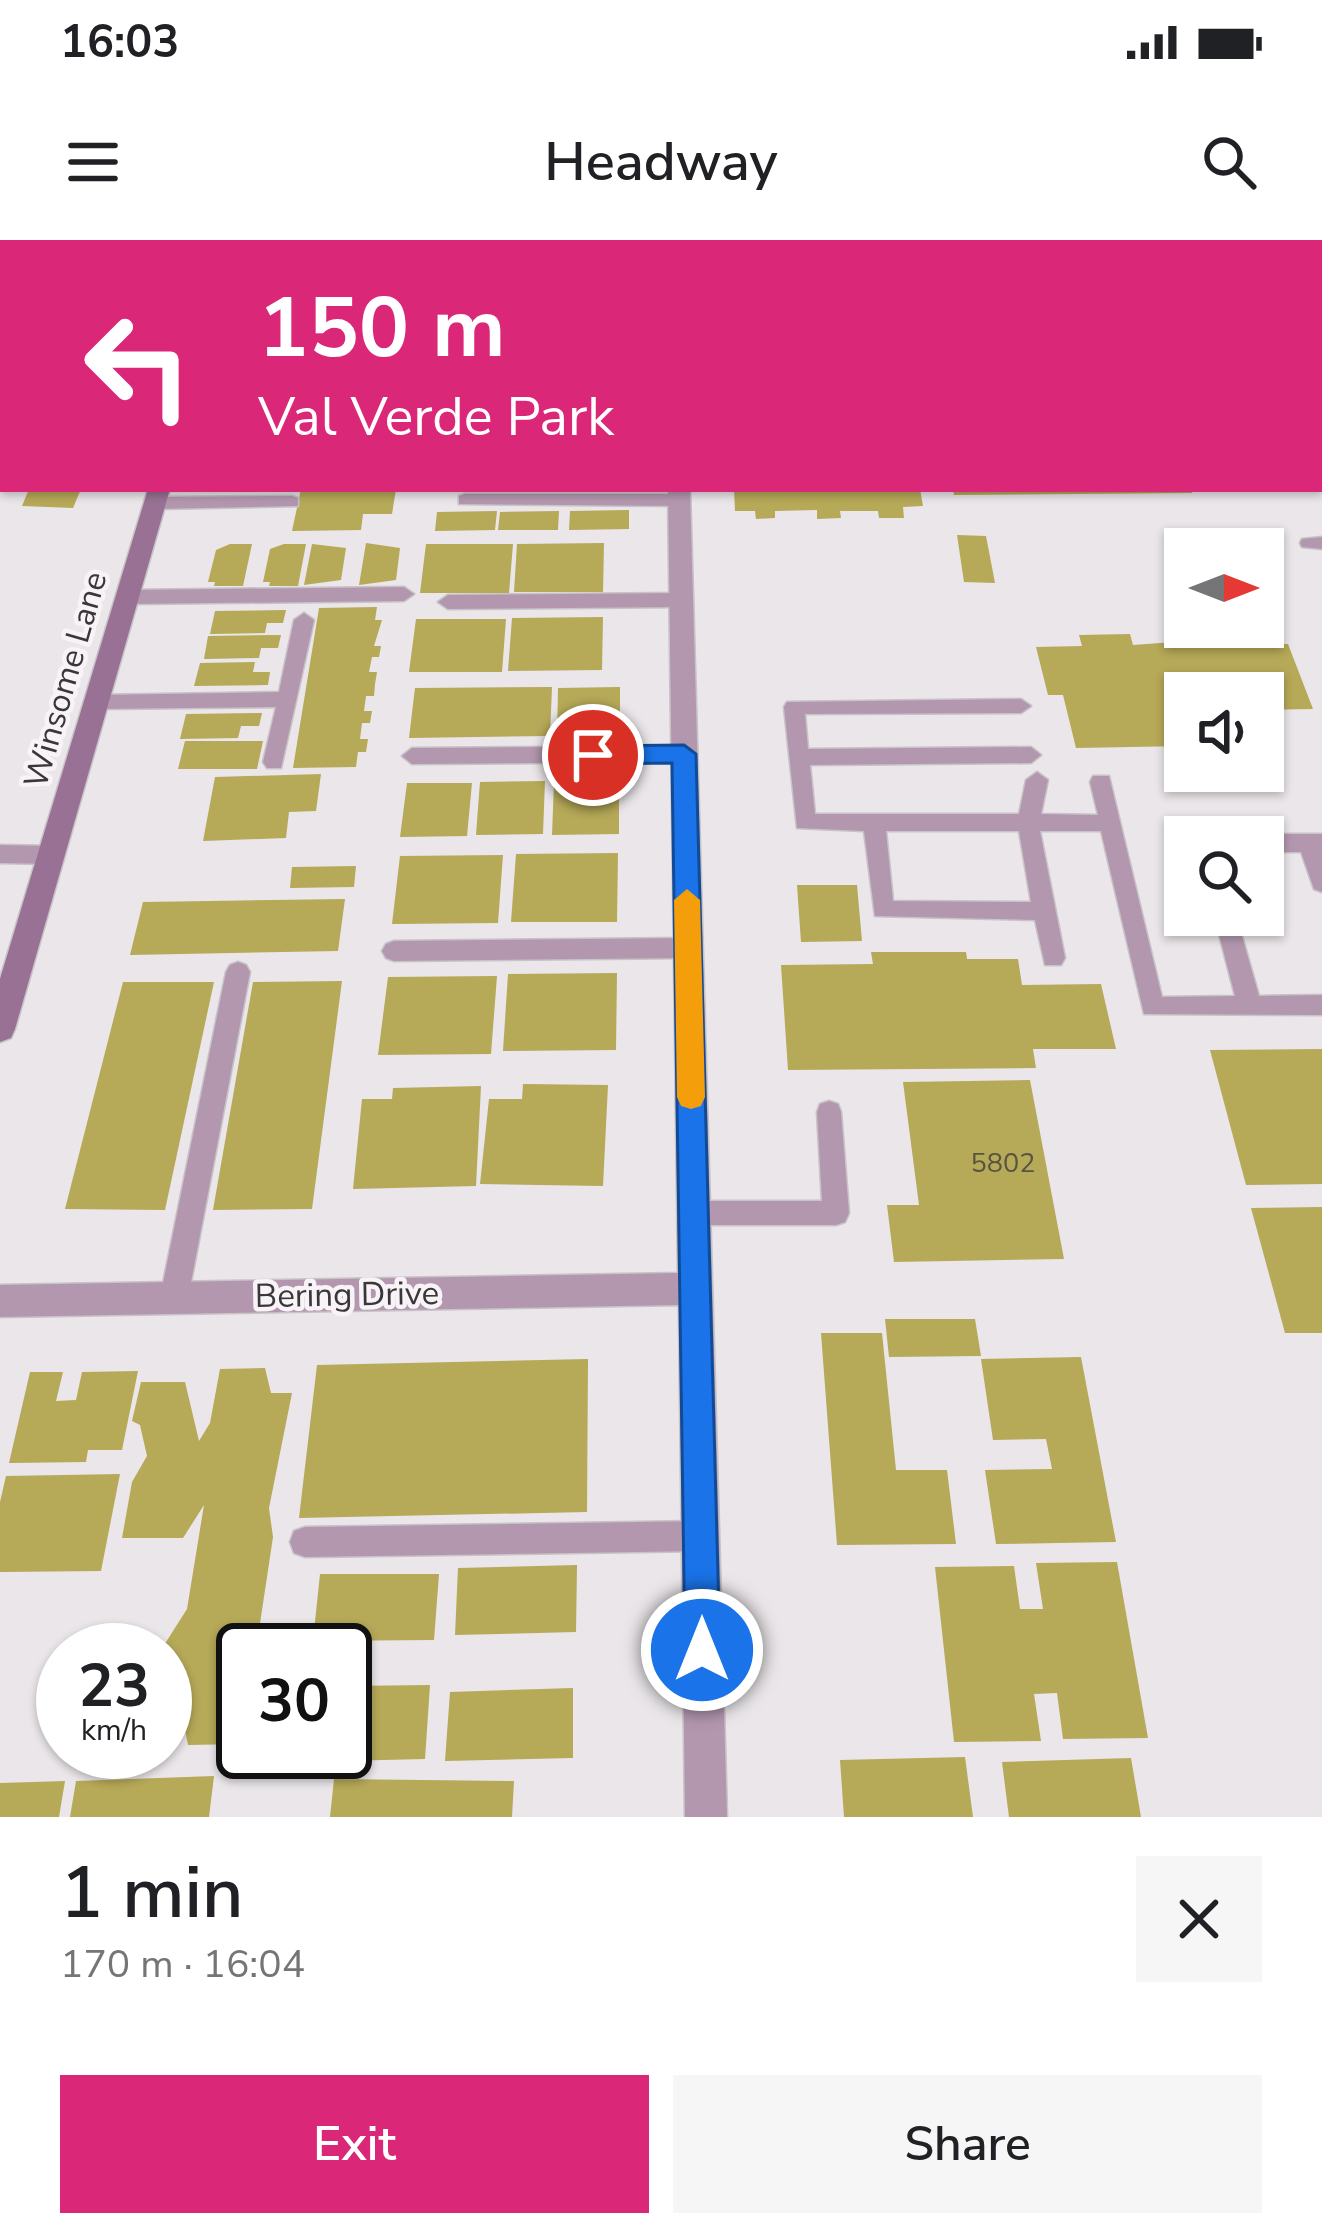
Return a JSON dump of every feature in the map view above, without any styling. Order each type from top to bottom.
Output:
[{"type":"street","points":[[679,494],[706,1817]]},
{"type":"street","name":"Winsome Lane","points":[[0,1030],[157,496]]},
{"type":"street","name":"Bering Drive","points":[[0,1301],[694,1288]]},
{"type":"lane","points":[[465,500],[679,494]]},
{"type":"lane","points":[[157,496],[292,502]]},
{"type":"lane","points":[[128,596],[404,594]]},
{"type":"lane","points":[[448,602],[681,601]]},
{"type":"lane","points":[[274,762],[304,620]]},
{"type":"lane","points":[[97,702],[287,699]]},
{"type":"lane","points":[[1021,706],[794,707],[805,822],[1111,823]]},
{"type":"lane","points":[[412,756],[684,754]]},
{"type":"lane","points":[[799,758],[1031,755]]},
{"type":"lane","points":[[1036,780],[1028,824],[1053,958]]},
{"type":"lane","points":[[1101,782],[1152,1007],[1322,1005]]},
{"type":"lane","points":[[874,822],[883,910],[1044,911]]},
{"type":"lane","points":[[1284,843],[1315,843],[1322,884]]},
{"type":"lane","points":[[0,854],[51,855]]},
{"type":"lane","points":[[1231,936],[1250,1006]]},
{"type":"lane","points":[[394,951],[688,948]]},
{"type":"lane","points":[[174,1298],[238,972]]},
{"type":"lane","points":[[694,1213],[836,1213],[829,1112]]},
{"type":"lane","points":[[305,1542],[701,1536]]},
{"type":"building","points":[[28,492],[80,492],[73,508],[22,506]]},
{"type":"building","points":[[300,492],[396,492],[392,514],[363,514],[361,530],[292,531]]},
{"type":"building","points":[[734,492],[921,492],[923,506],[903,507],[904,518],[879,518],[878,511],[840,511],[841,518],[817,519],[817,510],[775,511],[775,518],[756,519],[755,511],[735,511]]},
{"type":"building","points":[[954,492],[1192,493],[954,495]]},
{"type":"building","points":[[629,510],[629,529],[569,530],[570,511]]},
{"type":"building","points":[[497,511],[495,530],[435,531],[437,512]]},
{"type":"building","points":[[559,511],[558,530],[498,530],[500,512]]},
{"type":"building","points":[[957,535],[986,536],[995,583],[964,582]]},
{"type":"building","points":[[366,543],[400,548],[396,580],[359,585]]},
{"type":"building","points":[[604,543],[603,592],[514,592],[517,544]]},
{"type":"building","points":[[230,544],[252,544],[243,586],[214,586],[215,582],[208,582],[216,550]]},
{"type":"building","points":[[306,544],[298,586],[269,586],[270,582],[263,582],[270,549]]},
{"type":"building","points":[[312,544],[346,548],[341,580],[304,585]]},
{"type":"building","points":[[426,544],[513,544],[509,593],[420,593]]},
{"type":"building","points":[[377,607],[375,620],[382,620],[374,646],[381,646],[379,657],[372,657],[369,672],[377,672],[374,696],[366,696],[364,711],[372,711],[370,723],[362,723],[360,739],[368,739],[366,752],[358,752],[356,767],[293,768],[319,608]]},
{"type":"building","points":[[286,610],[283,623],[267,623],[265,633],[210,634],[215,611]]},
{"type":"building","points":[[603,617],[602,670],[508,671],[512,618]]},
{"type":"building","points":[[416,619],[506,619],[502,672],[409,672]]},
{"type":"building","points":[[1130,634],[1133,645],[1164,643],[1164,648],[1284,648],[1288,644],[1313,709],[1284,710],[1284,672],[1164,672],[1164,746],[1076,748],[1063,695],[1048,695],[1036,647],[1082,646],[1079,635]]},
{"type":"building","points":[[281,635],[278,648],[261,648],[259,658],[204,659],[208,636]]},
{"type":"building","points":[[255,662],[253,672],[270,672],[268,685],[194,686],[200,663]]},
{"type":"building","points":[[552,687],[550,736],[409,738],[415,688]]},
{"type":"building","points":[[620,687],[620,735],[557,736],[558,688]]},
{"type":"building","points":[[262,713],[259,726],[241,726],[238,738],[180,739],[186,714]]},
{"type":"building","points":[[185,741],[263,741],[257,769],[178,769]]},
{"type":"building","points":[[321,774],[316,811],[289,812],[286,838],[203,841],[215,777]]},
{"type":"building","points":[[545,781],[543,834],[476,835],[480,782]]},
{"type":"building","points":[[619,781],[619,834],[552,835],[554,782]]},
{"type":"building","points":[[407,783],[472,783],[467,836],[400,837]]},
{"type":"building","points":[[618,853],[617,922],[511,922],[516,854]]},
{"type":"building","points":[[503,855],[498,923],[392,924],[400,856]]},
{"type":"building","points":[[356,866],[354,887],[290,888],[292,867]]},
{"type":"building","points":[[797,885],[857,885],[862,941],[801,942]]},
{"type":"building","points":[[345,899],[338,951],[130,955],[143,902]]},
{"type":"building","points":[[871,952],[966,952],[967,959],[1018,959],[1022,985],[1101,984],[1116,1049],[1033,1049],[1036,1068],[788,1070],[781,965],[873,964]]},
{"type":"building","points":[[617,973],[616,1050],[503,1051],[508,974]]},
{"type":"building","points":[[497,976],[491,1054],[378,1055],[388,977]]},
{"type":"building","points":[[342,981],[312,1209],[213,1210],[253,982]]},
{"type":"building","points":[[123,982],[214,982],[165,1210],[65,1209]]},
{"type":"building","points":[[1322,1049],[1322,1184],[1246,1185],[1210,1050]]},
{"type":"building","points":[[1030,1080],[1064,1259],[894,1262],[887,1205],[919,1205],[903,1082]]},
{"type":"building","points":[[523,1084],[608,1085],[603,1186],[480,1184],[489,1099],[522,1099]]},
{"type":"building","points":[[481,1086],[476,1186],[353,1189],[362,1099],[392,1099],[393,1088]]},
{"type":"building","points":[[1322,1207],[1322,1333],[1285,1333],[1251,1208]]},
{"type":"building","points":[[885,1319],[975,1319],[981,1356],[889,1357]]},
{"type":"building","points":[[821,1333],[882,1333],[896,1470],[947,1470],[956,1544],[837,1545]]},
{"type":"building","points":[[1081,1357],[1116,1542],[996,1544],[985,1470],[1052,1469],[1046,1439],[993,1440],[981,1359]]},
{"type":"building","points":[[588,1359],[587,1512],[299,1518],[317,1365]]},
{"type":"building","points":[[265,1368],[271,1393],[292,1393],[269,1508],[273,1537],[260,1623],[216,1623],[216,1744],[192,1745],[192,1623],[178,1623],[187,1609],[204,1505],[183,1538],[122,1538],[132,1482],[147,1456],[140,1425],[132,1421],[141,1382],[185,1382],[199,1441],[210,1423],[220,1369]]},
{"type":"building","points":[[138,1371],[122,1450],[88,1450],[86,1462],[9,1463],[30,1372],[63,1372],[56,1401],[76,1400],[82,1372]]},
{"type":"building","points":[[120,1474],[101,1571],[0,1572],[0,1502],[6,1476]]},
{"type":"building","points":[[1117,1562],[1148,1738],[1063,1739],[1057,1693],[1034,1694],[1041,1741],[954,1742],[935,1567],[1014,1566],[1020,1609],[1043,1609],[1036,1563]]},
{"type":"building","points":[[577,1565],[576,1632],[455,1635],[458,1568]]},
{"type":"building","points":[[320,1574],[439,1574],[434,1640],[372,1641],[372,1623],[315,1623]]},
{"type":"building","points":[[430,1685],[425,1759],[372,1760],[372,1686]]},
{"type":"building","points":[[573,1688],[573,1758],[445,1761],[450,1692]]},
{"type":"building","points":[[965,1757],[973,1817],[844,1817],[840,1760]]},
{"type":"building","points":[[1131,1758],[1141,1817],[1009,1817],[1002,1762]]},
{"type":"building","points":[[214,1776],[209,1817],[70,1817],[76,1781]]},
{"type":"building","points":[[334,1779],[514,1781],[512,1817],[330,1817]]},
{"type":"building","points":[[65,1781],[59,1817],[0,1817],[0,1783]]},
{"type":"slow traffic","points":[[687,900],[691,1097]]},
{"type":"route","points":[[593,755],[684,754],[702,1650]]}]
